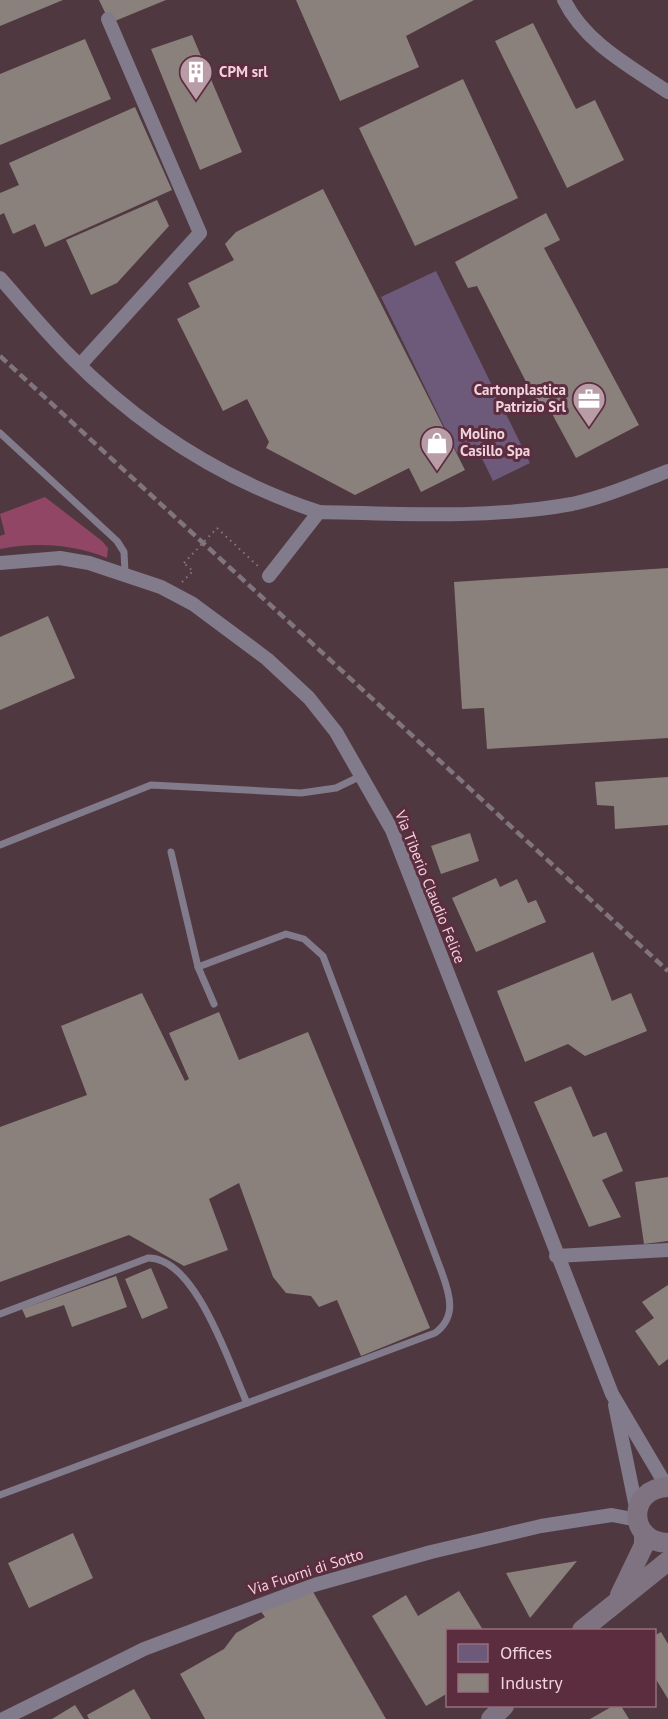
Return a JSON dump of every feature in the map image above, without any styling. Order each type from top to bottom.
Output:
[{"type":"main road","points":[[617,1600],[644,1545],[639,1503],[651,1491],[668,1487]]},
{"type":"main road","points":[[640,1522],[654,1540],[668,1543]]},
{"type":"main road","points":[[583,1629],[668,1561]]},
{"type":"main road","points":[[491,1719],[503,1707]]},
{"type":"street","points":[[564,0],[571,15],[596,43],[668,92]]},
{"type":"street","points":[[80,365],[200,233],[108,19]]},
{"type":"street","points":[[0,278],[80,365],[133,412],[193,455],[263,492],[319,512],[456,513],[542,509],[600,497],[668,471]]},
{"type":"street","points":[[269,576],[319,512]]},
{"type":"street","name":"Via Tiberio Claudio Felice","points":[[0,563],[60,558],[125,573],[194,603],[267,659],[309,698],[336,732],[363,775],[392,830],[556,1256],[612,1394]]},
{"type":"street","points":[[556,1256],[668,1250]]},
{"type":"street","points":[[612,1394],[668,1487]]},
{"type":"street","points":[[612,1394],[640,1522]]},
{"type":"street","name":"Via Fuorni di Sotto","points":[[3,1719],[144,1650],[314,1585],[431,1552],[541,1526],[612,1515],[640,1522]]},
{"type":"lane","points":[[0,433],[117,541],[124,552],[125,573]]},
{"type":"lane","points":[[0,845],[151,785],[301,793],[336,788],[363,775]]},
{"type":"lane","points":[[171,852],[198,967],[214,1004]]},
{"type":"lane","points":[[0,1495],[435,1333],[446,1322],[451,1303],[442,1273],[330,971],[316,948],[299,936],[279,935],[198,967]]},
{"type":"lane","points":[[0,1314],[148,1258],[156,1258],[178,1272],[204,1307],[247,1403]]},
{"type":"path","points":[[187,578],[193,571],[184,563],[217,528],[269,576]]},
{"type":"shaded area","points":[[45,497],[102,541],[108,548],[107,558],[68,547],[26,545],[0,549],[0,536],[5,534],[0,514]]},
{"type":"building: Offices","points":[[436,271],[530,463],[493,481],[475,444],[457,453],[381,297]]},
{"type":"building: Industry","points":[[0,0],[63,0],[0,26]]},
{"type":"building: Industry","points":[[99,0],[166,0],[110,23]]},
{"type":"building: Industry","points":[[296,0],[474,0],[406,36],[419,67],[340,101]]},
{"type":"building: Industry","points":[[533,23],[576,109],[595,100],[624,160],[567,188],[495,41]]},
{"type":"building: Industry","name":"CPM srl","points":[[192,35],[242,152],[200,170],[151,49]]},
{"type":"building: Industry","points":[[85,39],[111,99],[0,145],[0,74]]},
{"type":"building: Industry","points":[[463,79],[518,198],[415,246],[359,128]]},
{"type":"building: Industry","points":[[135,107],[172,190],[45,247],[35,224],[13,234],[4,213],[0,215],[0,193],[19,185],[9,163]]},
{"type":"building: Industry","points":[[323,189],[465,470],[421,492],[409,468],[355,495],[266,448],[269,442],[247,399],[223,411],[177,319],[200,307],[188,283],[234,260],[225,244],[236,232]]},
{"type":"building: Industry","points":[[157,200],[169,226],[117,283],[91,295],[66,240]]},
{"type":"building: Industry","points":[[546,213],[560,240],[544,248],[639,425],[576,458],[550,410],[542,413],[477,286],[468,288],[455,262]]},
{"type":"building: Industry","points":[[668,568],[668,738],[487,749],[484,708],[462,709],[454,582]]},
{"type":"building: Industry","points":[[48,616],[75,678],[0,710],[0,637]]},
{"type":"building: Industry","points":[[668,777],[668,825],[615,829],[614,806],[597,805],[595,782]]},
{"type":"building: Industry","points":[[470,833],[479,861],[441,874],[431,846]]},
{"type":"building: Industry","points":[[496,878],[500,887],[517,879],[528,903],[536,900],[546,922],[476,952],[452,898]]},
{"type":"building: Industry","points":[[593,952],[612,1001],[631,993],[647,1031],[585,1056],[568,1044],[525,1062],[497,991]]},
{"type":"building: Industry","points":[[142,993],[185,1081],[189,1079],[169,1033],[219,1012],[239,1060],[308,1032],[430,1328],[361,1356],[337,1300],[319,1307],[311,1296],[286,1293],[273,1277],[239,1183],[209,1199],[228,1250],[184,1266],[129,1235],[0,1282],[0,1127],[87,1095],[61,1026]]},
{"type":"building: Industry","points":[[571,1086],[593,1137],[606,1132],[623,1171],[602,1180],[621,1217],[589,1227],[534,1102]]},
{"type":"building: Industry","points":[[668,1177],[668,1241],[644,1244],[635,1182]]},
{"type":"building: Industry","points":[[151,1268],[168,1308],[142,1319],[125,1279]]},
{"type":"building: Industry","points":[[116,1276],[127,1307],[72,1327],[64,1305],[26,1318],[22,1309]]},
{"type":"building: Industry","points":[[668,1285],[668,1359],[659,1366],[635,1331],[654,1318],[642,1302]]},
{"type":"building: Industry","points":[[73,1533],[93,1578],[29,1608],[8,1563]]},
{"type":"building: Industry","points":[[577,1561],[530,1618],[506,1573]]},
{"type":"building: Industry","points":[[312,1590],[386,1719],[205,1719],[180,1674],[224,1649],[236,1633],[265,1617],[259,1609]]},
{"type":"building: Industry","points":[[459,1591],[482,1629],[446,1629],[446,1694],[426,1706],[372,1616],[406,1595],[418,1616]]},
{"type":"building: Industry","points":[[661,1632],[668,1644],[668,1699],[656,1679],[656,1635]]},
{"type":"building: Industry","points":[[134,1689],[151,1719],[89,1719],[87,1715]]},
{"type":"building: Industry","points":[[75,1705],[84,1719],[52,1719]]},
{"type":"building: Industry","points":[[611,1707],[622,1707],[629,1719],[590,1719]]},
{"type":"railway","points":[[0,356],[668,971]]},
{"type":"place","name":"CPM srl","points":[[196,101]]},
{"type":"place","name":"Cartonplastica Patrizio Srl","points":[[589,428]]},
{"type":"place","name":"Molino Casillo Spa","points":[[437,472]]}]
